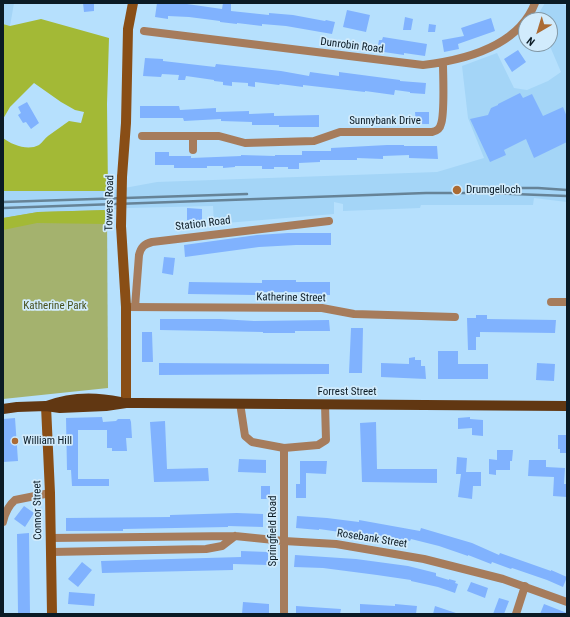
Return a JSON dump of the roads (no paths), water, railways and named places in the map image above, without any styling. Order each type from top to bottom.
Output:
[{"type":"main road","name":"Towers Road","points":[[126,403],[131,307],[121,226],[122,177],[126,123],[128,30],[133,3]]},
{"type":"main road","name":"Forrest Street","points":[[3,408],[46,406],[60,401],[98,398],[126,403],[567,406]]},
{"type":"main road","name":"Connor Street","points":[[46,406],[50,493],[52,614]]},
{"type":"street","name":"Dunrobin Road","points":[[144,31],[423,65],[466,58],[496,45],[515,31],[526,20],[536,3]]},
{"type":"street","name":"Sunnybank Drive","points":[[142,136],[219,136],[245,143],[314,141],[340,132],[432,132],[438,130],[443,116],[442,63]]},
{"type":"street","points":[[193,136],[193,150]]},
{"type":"street","name":"Station Road","points":[[131,307],[140,249],[145,244],[329,221]]},
{"type":"street","points":[[551,302],[567,302]]},
{"type":"street","name":"Katherine Street","points":[[131,307],[322,308],[354,314],[455,317]]},
{"type":"street","points":[[240,403],[245,436],[252,442],[284,448],[318,445],[326,440],[325,404]]},
{"type":"street","name":"Springfield Road","points":[[284,448],[284,614]]},
{"type":"street","points":[[3,522],[7,510],[11,503],[15,500],[50,493]]},
{"type":"street","points":[[51,552],[206,549],[222,546],[235,536]]},
{"type":"street","name":"Rosebank Street","points":[[50,538],[235,536],[336,544],[424,559],[502,579],[567,602]]},
{"type":"street","points":[[516,614],[525,586]]},
{"type":"railway","points":[[503,188],[567,190]]},
{"type":"railway","points":[[3,208],[426,193],[487,193],[567,196]]},
{"type":"railway","points":[[3,202],[247,194]]},
{"type":"place","name":"Drumgelloch","points":[[457,190]]},
{"type":"place","name":"William Hill","points":[[15,441]]},
{"type":"park label","name":"Katherine Park","points":[[55,306]]}]
